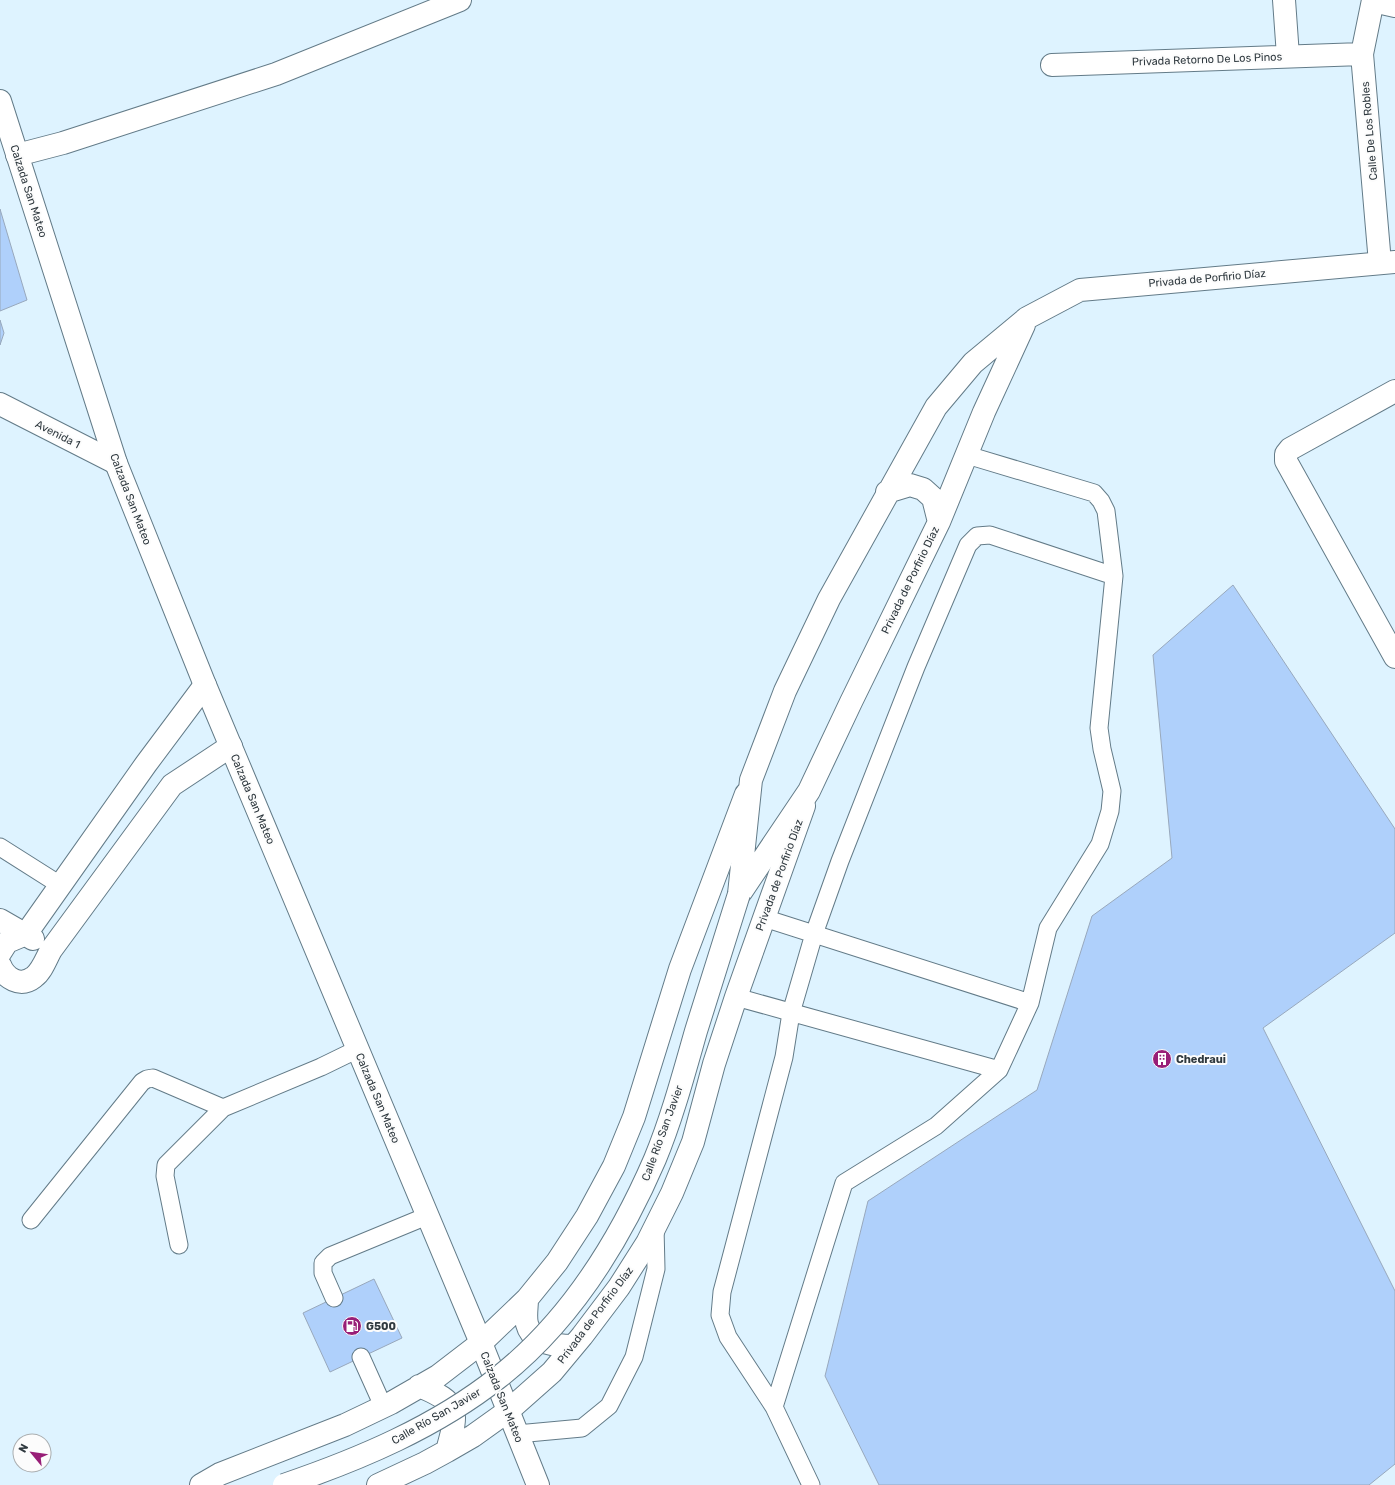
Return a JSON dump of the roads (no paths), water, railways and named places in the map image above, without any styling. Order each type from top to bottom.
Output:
[{"type":"street","points":[[17,155],[63,143],[276,74],[460,0]]},
{"type":"street","points":[[1284,0],[1288,56]]},
{"type":"street","points":[[1373,1],[1395,6]]},
{"type":"street","name":"Calle De Los Robles","points":[[1373,1],[1362,54],[1387,262]]},
{"type":"street","name":"Privada Retorno De Los Pinos","points":[[1052,64],[1362,54]]},
{"type":"street","name":"Calzada San Mateo","points":[[0,101],[116,463],[230,746],[481,1343],[538,1485]]},
{"type":"street","name":"Privada de Porfirio Díaz","points":[[481,1343],[528,1299],[557,1262],[587,1216],[614,1166],[634,1118],[680,969],[785,691],[829,599],[887,492],[936,407],[973,363],[1027,318],[1080,290],[1387,262]]},
{"type":"street","name":"Privada de Porfirio Díaz","points":[[508,1411],[552,1372],[619,1287],[647,1243],[672,1193],[692,1142],[714,1064],[736,997],[809,791],[939,522],[984,412],[1027,318]]},
{"type":"street","points":[[1395,391],[1290,449],[1286,454],[1286,461],[1395,657]]},
{"type":"street","name":"Avenida 1","points":[[0,404],[116,463]]},
{"type":"street","points":[[887,492],[910,485],[923,488],[933,498],[939,522]]},
{"type":"street","points":[[0,953],[7,942],[26,934],[146,764],[205,685]]},
{"type":"street","points":[[2,976],[15,981],[23,982],[33,978],[40,970],[51,950],[172,785],[230,746]]},
{"type":"street","name":"Calle Río San Javier","points":[[284,1485],[327,1471],[369,1454],[417,1430],[459,1405],[500,1376],[536,1343],[567,1308],[599,1265],[631,1211],[656,1157],[676,1099],[703,1007],[739,894],[751,780]]},
{"type":"street","name":"Calle Río San Javier","points":[[739,894],[809,791]]},
{"type":"street","points":[[0,920],[51,950]]},
{"type":"street","points":[[528,1299],[526,1316],[528,1326],[534,1336],[546,1343],[559,1346],[573,1346]]},
{"type":"street","points":[[201,1485],[220,1474],[345,1425],[383,1406],[438,1376],[481,1343]]},
{"type":"street","points":[[419,1386],[437,1393],[449,1402],[454,1414],[453,1428],[446,1451]]},
{"type":"street","points":[[378,1485],[425,1463],[473,1436],[508,1411]]},
{"type":"lane","points":[[774,1407],[844,1183],[936,1126],[999,1070],[1030,1003],[1048,928],[1100,844],[1110,811],[1112,791],[1102,748],[1100,728],[1114,576],[1106,511],[1101,500],[1094,494],[967,455]]},
{"type":"lane","points":[[811,1485],[774,1407],[728,1337],[720,1315],[722,1292],[784,1057],[791,1013],[814,934],[840,861],[916,667],[968,545],[977,536],[990,535],[1114,576]]},
{"type":"lane","points":[[0,847],[60,885]]},
{"type":"lane","points":[[764,918],[1030,1003]]},
{"type":"lane","points":[[736,997],[999,1070]]},
{"type":"lane","points":[[179,1244],[165,1176],[166,1165],[223,1108],[321,1067],[358,1049]]},
{"type":"lane","points":[[31,1220],[142,1082],[147,1079],[153,1078],[223,1108]]},
{"type":"lane","points":[[334,1298],[323,1273],[323,1263],[330,1256],[427,1216]]},
{"type":"lane","points":[[517,1434],[582,1428],[609,1406],[634,1357],[656,1269],[655,1226]]},
{"type":"lane","points":[[361,1357],[383,1406]]},
{"type":"place","name":"Chedraui","points":[[1162,1059]]},
{"type":"place","name":"G500","points":[[352,1326]]}]
